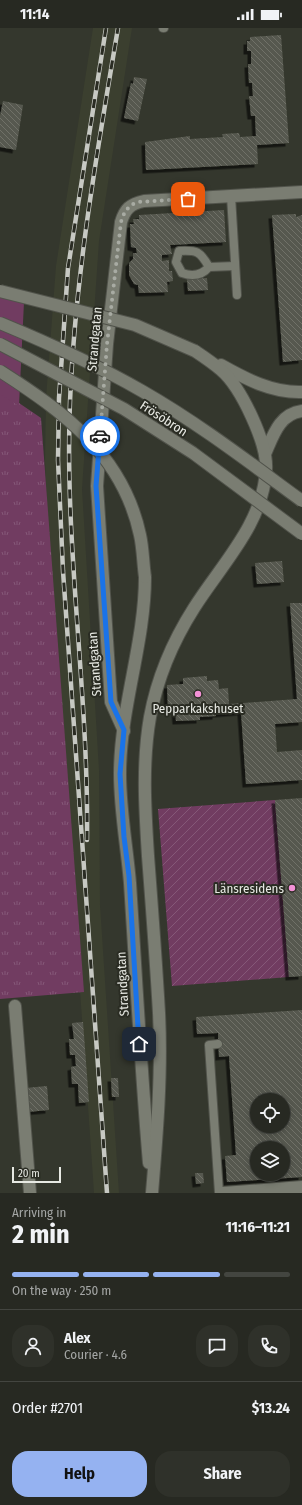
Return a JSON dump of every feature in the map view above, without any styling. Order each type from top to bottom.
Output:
[{"type":"main road","points":[[231,196],[302,192]]},
{"type":"main road","name":"Strandgatan","points":[[152,1193],[140,1058],[129,876],[124,837],[120,774],[124,730],[111,702],[96,486],[107,344],[121,222],[124,211],[130,205],[144,201],[231,196]]},
{"type":"main road","points":[[0,291],[135,325],[195,351],[252,383],[292,392],[302,392]]},
{"type":"main road","name":"Frösöbron","points":[[0,323],[54,345],[142,391],[220,442],[302,501]]},
{"type":"main road","name":"Frösöbron","points":[[0,344],[124,409],[192,453],[302,534]]},
{"type":"main road","points":[[195,351],[222,370],[235,387],[256,427],[265,454]]},
{"type":"main road","points":[[0,371],[31,390],[73,423],[109,461],[126,492],[140,534],[145,577],[145,601],[124,730]]},
{"type":"main road","points":[[265,454],[276,428],[285,418],[302,411]]},
{"type":"main road","name":"Strandgatan","points":[[152,1193],[158,1126],[158,1000],[145,804],[145,748],[158,684],[170,653],[193,609],[235,550],[252,518],[261,496],[266,470],[265,454]]},
{"type":"main road","points":[[15,1006],[30,1193]]},
{"type":"main road","points":[[223,1193],[302,1187]]},
{"type":"lane","points":[[231,196],[237,296]]},
{"type":"lane","points":[[209,267],[235,266]]},
{"type":"lane","points":[[218,1044],[209,1044],[220,1193]]},
{"type":"shaded area","points":[[93,28],[132,28],[99,241],[82,489],[99,770],[100,905],[119,1193],[94,1193],[47,512],[45,460],[46,398],[56,266]]},
{"type":"green space","points":[[0,296],[24,302],[19,406],[0,394]]},
{"type":"green space","points":[[0,390],[41,418],[84,992],[0,999]]},
{"type":"green space","points":[[275,800],[289,977],[172,986],[158,809]]},
{"type":"building","points":[[281,35],[289,143],[257,145],[258,164],[146,170],[145,142],[190,136],[190,139],[223,137],[222,134],[239,133],[240,137],[256,136],[255,116],[251,116],[249,96],[253,96],[252,83],[249,83],[248,64],[251,64],[251,51],[247,51],[247,41],[250,41],[250,37]]},
{"type":"building","points":[[134,77],[147,79],[138,121],[124,118],[131,83],[133,84]]},
{"type":"building","points":[[3,101],[23,105],[16,150],[0,147],[0,116]]},
{"type":"building","points":[[224,210],[226,242],[170,245],[172,254],[162,255],[162,261],[169,260],[169,271],[172,271],[173,281],[167,282],[168,292],[139,293],[138,285],[134,284],[129,275],[129,263],[133,259],[133,253],[137,253],[136,248],[131,247],[130,224],[134,224],[133,219],[139,219],[139,215]]},
{"type":"building","points":[[296,214],[296,217],[302,215],[302,360],[283,362],[272,215]]},
{"type":"building","points":[[207,278],[208,290],[188,291],[187,279]]},
{"type":"building","points":[[282,561],[284,582],[257,584],[255,563]]},
{"type":"building","name":"Pepparkakshuset","points":[[290,603],[302,603],[302,722],[275,724],[277,752],[302,750],[302,780],[246,784],[241,712],[200,717],[200,720],[176,721],[175,709],[168,710],[167,685],[183,684],[183,678],[207,676],[207,681],[218,680],[219,689],[228,688],[229,704],[297,699]]},
{"type":"building","name":"Länsresidens","points":[[302,798],[302,976],[289,977],[275,800]]},
{"type":"building","points":[[302,1010],[302,1177],[290,1178],[290,1141],[250,1141],[250,1180],[227,1182],[225,1156],[236,1155],[229,1056],[219,1057],[218,1033],[197,1034],[196,1017]]},
{"type":"building","points":[[83,1022],[89,1102],[79,1103],[78,1084],[72,1084],[71,1067],[76,1066],[75,1055],[70,1055],[69,1039],[74,1039],[72,1023]]},
{"type":"building","points":[[111,1078],[118,1078],[119,1097],[112,1097]]},
{"type":"building","points":[[47,1086],[49,1110],[27,1112],[25,1088]]},
{"type":"building","points":[[195,1173],[203,1173],[204,1183],[196,1184]]},
{"type":"railway","points":[[106,28],[68,268],[59,398],[58,460],[63,571],[107,1193]]},
{"type":"railway","points":[[87,840],[87,785],[70,511],[70,402],[77,308],[88,214],[118,28]]},
{"type":"way so far","points":[[100,436],[107,344],[121,222],[124,211],[130,205],[137,202],[188,199]]},
{"type":"place","name":"Pepparkakshuset","points":[[198,694]]},
{"type":"place","name":"Länsresidens","points":[[292,888]]},
{"type":"route","points":[[100,436],[96,486],[111,702],[124,730],[120,774],[124,837],[129,876],[139,1044]]}]
